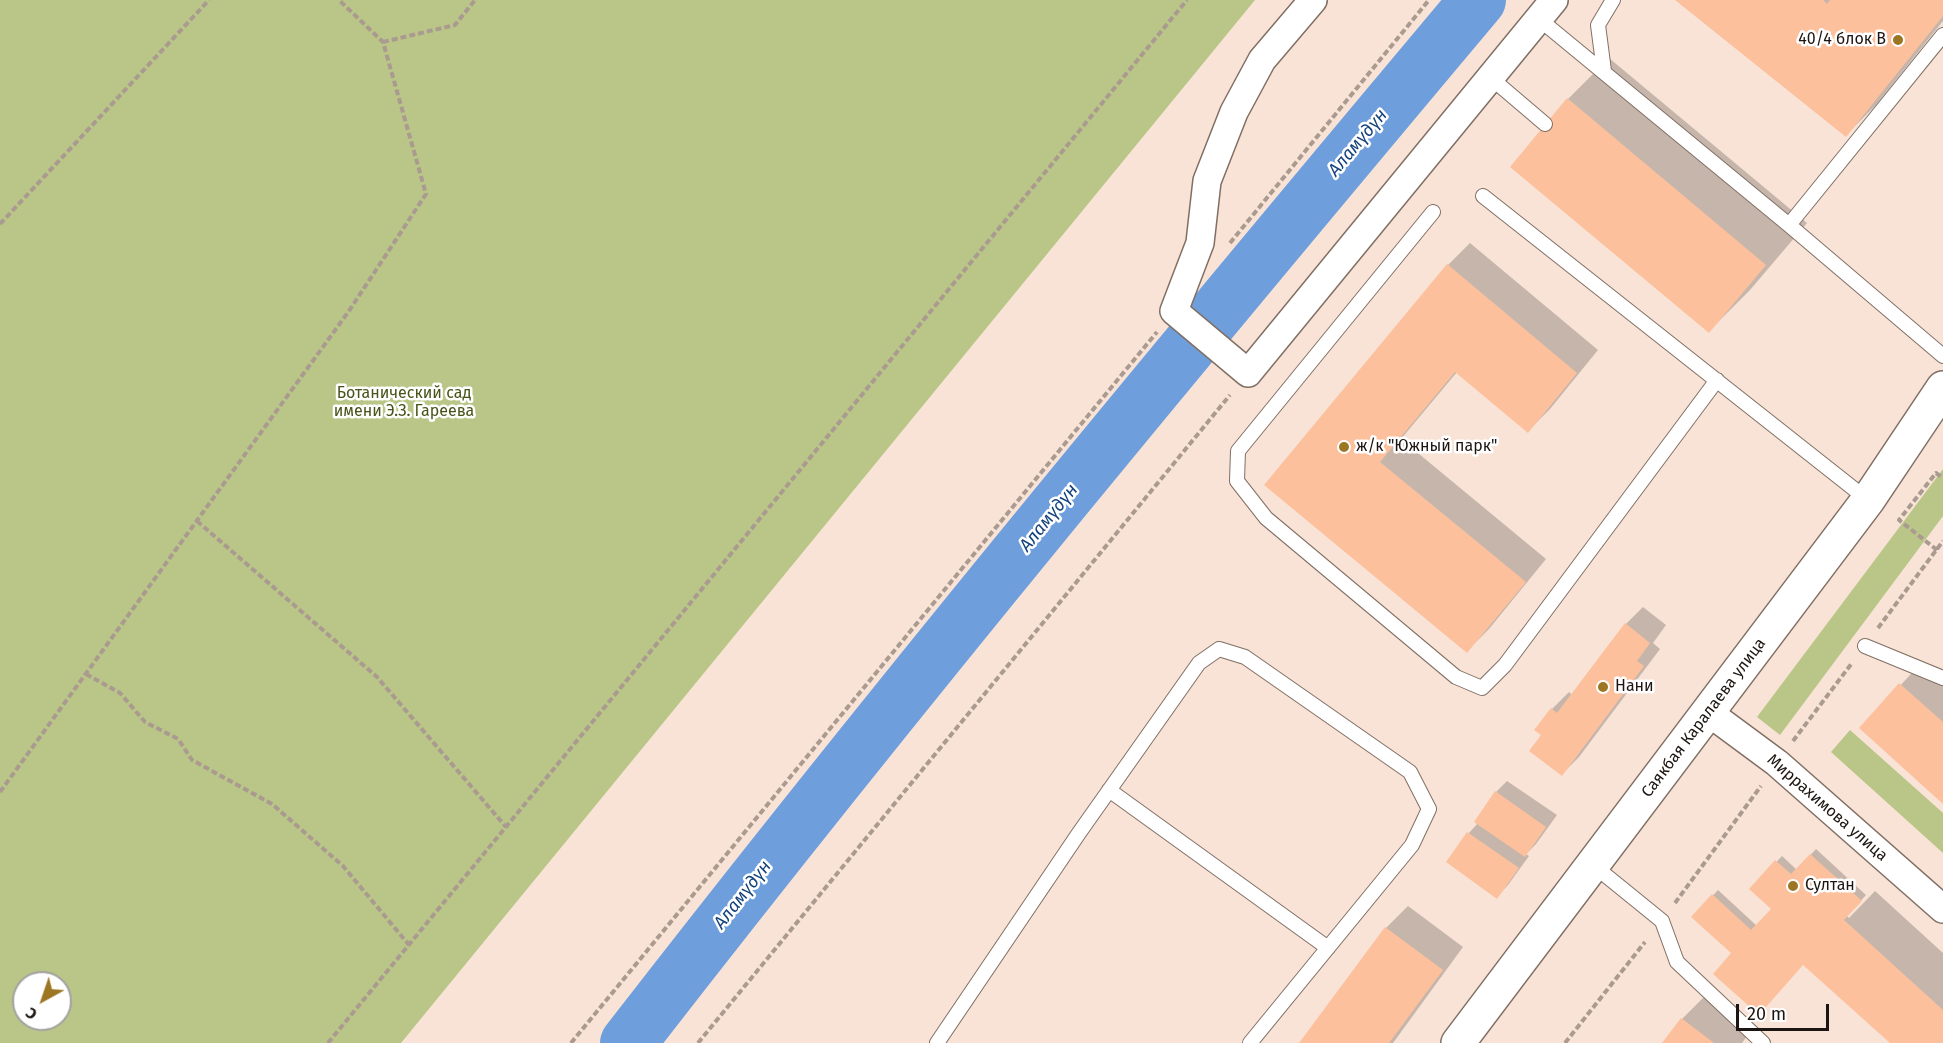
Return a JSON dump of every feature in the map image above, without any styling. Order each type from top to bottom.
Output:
[{"type":"main road","name":"Саякбая Каралаева улица","points":[[1458,1043],[1868,500],[1943,388]]},
{"type":"street","points":[[1313,0],[1262,60],[1234,112],[1207,181],[1200,243],[1180,315],[1245,371],[1491,78],[1546,9]]},
{"type":"street","name":"Миррахимова улица","points":[[1708,712],[1777,763],[1943,909]]},
{"type":"lane","points":[[1604,71],[1598,25],[1613,0]]},
{"type":"lane","points":[[1546,9],[1604,71],[1943,356]]},
{"type":"lane","points":[[1789,225],[1943,35]]},
{"type":"lane","points":[[1491,78],[1545,124]]},
{"type":"lane","points":[[1483,196],[1868,500]]},
{"type":"lane","points":[[1432,212],[1238,451],[1237,481],[1266,518],[1456,677],[1482,688],[1505,665],[1717,380]]},
{"type":"lane","points":[[1865,645],[1943,678]]},
{"type":"lane","points":[[943,1041],[1109,790],[1199,663],[1220,649],[1245,657],[1410,772],[1429,809],[1412,845],[1250,1043]]},
{"type":"lane","points":[[1109,790],[1328,948]]},
{"type":"lane","points":[[1593,865],[1662,921],[1677,962],[1763,1043]]},
{"type":"path","points":[[0,224],[209,0]]},
{"type":"path","points":[[0,792],[349,311],[426,194],[383,42],[339,0]]},
{"type":"path","points":[[383,42],[454,25],[475,0]]},
{"type":"path","points":[[328,1043],[1187,0]]},
{"type":"path","points":[[1227,247],[1430,0]]},
{"type":"path","points":[[571,1043],[1180,315]]},
{"type":"path","points":[[698,1043],[1245,371]]},
{"type":"path","points":[[1936,550],[1899,520],[1936,473],[1943,478]]},
{"type":"path","points":[[197,521],[377,677],[506,827]]},
{"type":"path","points":[[86,674],[120,693],[145,722],[178,739],[192,760],[272,804],[343,866],[409,945]]},
{"type":"green space","name":"Ботанический сад имени Э.З. Гареева","points":[[0,0],[1255,0],[401,1043],[0,1043]]},
{"type":"green space","points":[[1943,469],[1943,516],[1780,735],[1757,717]]},
{"type":"green space","points":[[1850,730],[1943,813],[1943,853],[1831,752]]},
{"type":"building","points":[[1675,0],[1823,0],[1827,4],[1830,0],[1943,0],[1943,16],[1846,137]]},
{"type":"building","points":[[1567,98],[1766,265],[1709,333],[1510,167]]},
{"type":"building","name":"ж/к \"Южный парк\"","points":[[1447,264],[1577,373],[1528,433],[1455,372],[1380,462],[1526,582],[1467,653],[1264,485]]},
{"type":"building","name":"Нани","points":[[1625,623],[1650,643],[1637,661],[1644,666],[1562,776],[1529,751],[1541,735],[1534,730],[1551,708],[1557,713]]},
{"type":"building","points":[[1899,683],[1943,722],[1943,804],[1859,728]]},
{"type":"building","points":[[1495,791],[1546,827],[1525,857],[1474,822]]},
{"type":"building","points":[[1467,832],[1519,868],[1497,899],[1446,862]]},
{"type":"building","points":[[1810,854],[1862,901],[1844,920],[1943,1010],[1943,1043],[1890,1043],[1803,965],[1759,1015],[1713,974],[1731,953],[1691,917],[1712,894],[1751,930],[1771,909],[1749,889],[1775,860],[1791,874]]},
{"type":"building","points":[[1385,927],[1443,970],[1389,1043],[1299,1043]]},
{"type":"building","points":[[1681,1018],[1714,1043],[1662,1043]]},
{"type":"waterway","name":"Аламүдүн","points":[[628,1043],[942,647],[1478,0]]},
{"type":"place","name":"40/4 блок В","points":[[1898,40]]},
{"type":"place","name":"ж/к \"Южный парк\"","points":[[1344,447]]},
{"type":"place","name":"Нани","points":[[1603,687]]},
{"type":"place","name":"Султан","points":[[1793,886]]}]
